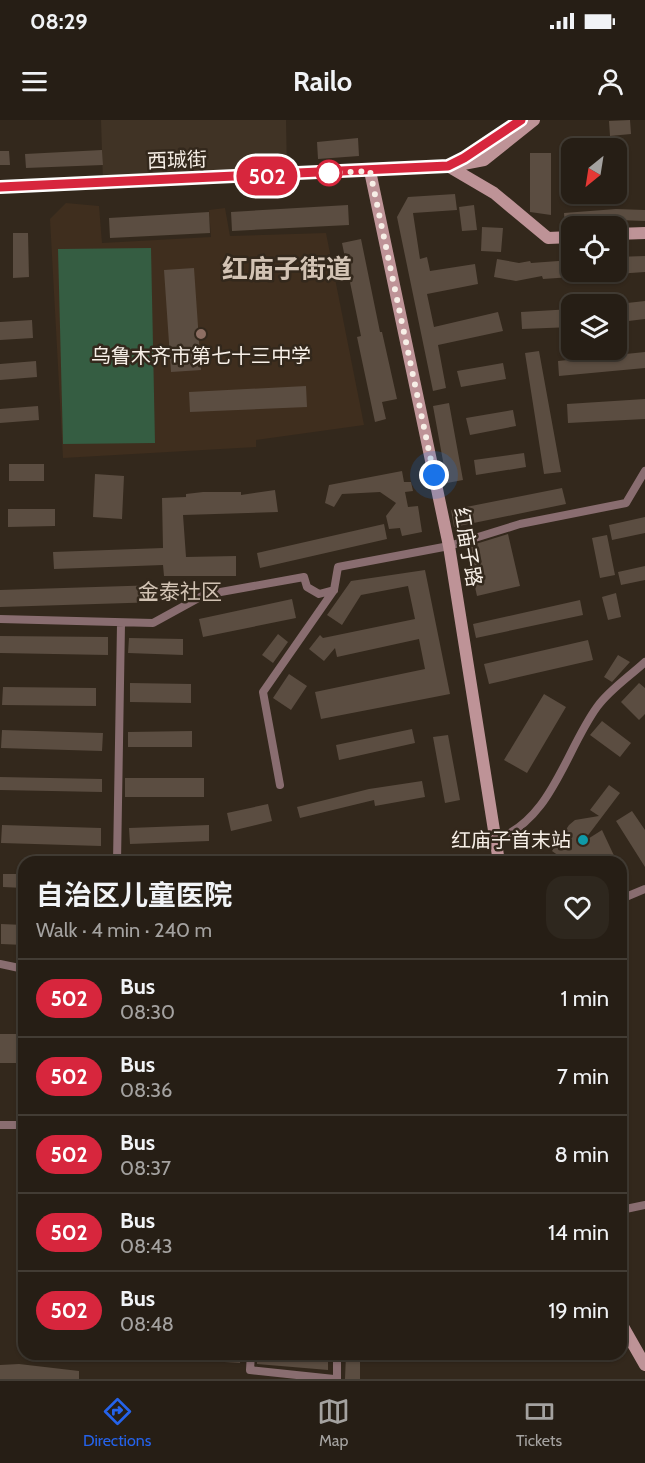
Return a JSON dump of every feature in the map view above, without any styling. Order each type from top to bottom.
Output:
[{"type":"street","name":"西珹街","points":[[0,187],[448,166],[521,120]]},
{"type":"street","points":[[448,166],[484,160],[534,120]]},
{"type":"street","points":[[448,166],[494,193],[548,238],[561,237]]},
{"type":"street","name":"红庙子路","points":[[370,171],[449,546],[498,856]]},
{"type":"street","points":[[627,234],[645,233]]},
{"type":"street","points":[[280,785],[262,692],[334,590],[338,567],[449,546],[520,524],[626,503],[645,471]]},
{"type":"street","points":[[0,619],[121,624],[153,623],[204,595],[304,577],[307,587],[319,594],[334,590]]},
{"type":"street","points":[[117,856],[121,624]]},
{"type":"street","points":[[495,840],[509,835],[540,808],[598,706],[645,662]]},
{"type":"street","points":[[627,896],[645,889]]},
{"type":"street","points":[[0,964],[18,968]]},
{"type":"street","points":[[0,1125],[18,1125]]},
{"type":"street","points":[[627,1209],[645,1205]]},
{"type":"street","points":[[627,1334],[645,1365]]},
{"type":"street","points":[[251,1360],[250,1371],[335,1379],[337,1360]]},
{"type":"shaded area","points":[[101,120],[286,120],[287,175],[103,182]]},
{"type":"shaded area","name":"乌鲁木齐市第七十三中学","points":[[66,203],[99,206],[102,243],[211,237],[209,210],[225,208],[230,236],[326,233],[364,425],[256,440],[256,447],[63,458],[50,219]]},
{"type":"green space","points":[[151,248],[155,443],[63,444],[58,249]]},
{"type":"building","points":[[630,120],[631,134],[610,136],[609,121]]},
{"type":"building","points":[[358,138],[359,156],[318,159],[317,142]]},
{"type":"building","points":[[102,150],[103,165],[26,168],[25,154]]},
{"type":"building","points":[[0,151],[9,151],[10,165],[0,165]]},
{"type":"building","points":[[530,153],[551,153],[551,215],[530,212]]},
{"type":"building","points":[[455,194],[457,210],[413,213],[420,259],[427,257],[430,271],[475,264],[478,284],[427,294],[434,327],[498,312],[503,331],[438,345],[446,388],[433,391],[397,217],[408,197]]},
{"type":"building","points":[[348,205],[349,225],[232,231],[231,212]]},
{"type":"building","points":[[474,205],[477,230],[462,231],[459,207]]},
{"type":"building","points":[[616,209],[645,210],[645,221],[627,220],[627,216],[564,216],[564,213]]},
{"type":"building","points":[[209,212],[210,233],[110,238],[109,218]]},
{"type":"building","points":[[482,227],[503,228],[501,252],[481,251]]},
{"type":"building","points":[[13,233],[28,233],[29,277],[13,278]]},
{"type":"building","points":[[361,239],[380,332],[382,332],[397,399],[382,402],[386,419],[375,422],[357,337],[361,336],[342,243]]},
{"type":"building","points":[[645,256],[645,272],[627,273],[627,257]]},
{"type":"building","points":[[497,259],[519,263],[561,261],[561,278],[543,279],[542,276],[516,281],[494,277]]},
{"type":"building","points":[[194,268],[201,370],[171,372],[164,270]]},
{"type":"building","points":[[645,301],[645,319],[627,321],[627,303]]},
{"type":"building","points":[[561,310],[561,327],[522,329],[521,312]]},
{"type":"building","points":[[32,320],[33,338],[0,340],[0,322]]},
{"type":"building","points":[[539,351],[561,472],[544,474],[525,353]]},
{"type":"building","points":[[645,352],[645,368],[559,376],[558,361],[627,360],[627,354]]},
{"type":"building","points":[[36,361],[37,377],[0,380],[0,364]]},
{"type":"building","points":[[503,363],[506,379],[461,387],[457,371]]},
{"type":"building","points":[[306,386],[307,407],[190,412],[189,392]]},
{"type":"building","points":[[645,399],[645,419],[568,423],[567,404]]},
{"type":"building","points":[[449,403],[463,480],[447,483],[433,406]]},
{"type":"building","points":[[38,406],[39,420],[0,423],[0,409]]},
{"type":"building","points":[[513,410],[516,426],[470,435],[466,418]]},
{"type":"building","points":[[524,453],[526,467],[476,475],[474,460]]},
{"type":"building","points":[[9,464],[44,464],[44,481],[9,481]]},
{"type":"building","points":[[402,471],[404,482],[411,482],[413,491],[405,492],[408,507],[418,506],[422,532],[402,536],[400,528],[389,529],[386,516],[396,503],[380,492],[342,494],[334,507],[325,503],[329,485]]},
{"type":"building","points":[[95,474],[124,476],[122,519],[93,517]]},
{"type":"building","points":[[562,488],[566,504],[454,527],[451,510]]},
{"type":"building","points":[[275,490],[278,512],[183,515],[186,557],[236,556],[236,576],[164,576],[163,565],[54,569],[53,552],[163,548],[162,498],[186,497],[186,494],[203,492],[241,492],[241,495]]},
{"type":"building","points":[[8,509],[55,509],[55,526],[8,527]]},
{"type":"building","points":[[645,517],[645,533],[612,540],[609,525]]},
{"type":"building","points":[[384,524],[387,539],[260,568],[257,553]]},
{"type":"building","points":[[508,534],[520,586],[477,596],[466,547]]},
{"type":"building","points":[[607,535],[615,575],[600,578],[592,538]]},
{"type":"building","points":[[645,566],[645,580],[621,585],[618,572]]},
{"type":"building","points":[[425,570],[450,694],[321,719],[315,692],[425,669],[419,639],[337,657],[335,648],[324,661],[309,649],[320,635],[323,638],[415,619],[408,586],[361,595],[342,625],[327,615],[351,581]]},
{"type":"building","points":[[159,585],[160,602],[0,607],[0,590]]},
{"type":"building","points":[[616,593],[621,617],[608,620],[602,597]]},
{"type":"building","points":[[292,599],[296,618],[203,637],[199,619]]},
{"type":"building","points":[[580,600],[583,615],[476,638],[473,624]]},
{"type":"building","points":[[278,634],[288,642],[273,663],[262,655]]},
{"type":"building","points":[[0,636],[108,637],[108,655],[0,653]]},
{"type":"building","points":[[129,638],[183,639],[183,655],[128,653]]},
{"type":"building","points":[[588,640],[593,660],[489,684],[484,664]]},
{"type":"building","points":[[618,655],[630,662],[612,682],[604,677]]},
{"type":"building","points":[[289,674],[307,686],[291,710],[273,698]]},
{"type":"building","points":[[130,683],[191,684],[191,703],[130,702]]},
{"type":"building","points":[[639,683],[645,688],[645,714],[639,720],[621,702]]},
{"type":"building","points":[[3,687],[96,688],[96,706],[2,705]]},
{"type":"building","points":[[544,694],[566,707],[527,773],[504,760]]},
{"type":"building","points":[[602,721],[631,743],[620,757],[590,735]]},
{"type":"building","points":[[412,729],[415,743],[339,760],[336,745]]},
{"type":"building","points":[[2,730],[103,733],[102,751],[1,748]]},
{"type":"building","points":[[192,731],[192,747],[128,747],[128,732]]},
{"type":"building","points":[[448,735],[460,800],[445,803],[433,737]]},
{"type":"building","points":[[0,777],[102,779],[102,792],[0,790]]},
{"type":"building","points":[[125,778],[204,778],[204,797],[125,797]]},
{"type":"building","points":[[422,781],[425,797],[375,806],[374,800],[300,818],[297,807],[369,789]]},
{"type":"building","name":"红庙子首末站","points":[[609,785],[620,793],[583,842],[602,830],[614,856],[559,856],[552,851],[569,825],[575,820],[599,816],[590,810]]},
{"type":"building","points":[[268,804],[272,821],[231,831],[227,813]]},
{"type":"building","points":[[632,811],[645,830],[645,867],[616,821]]},
{"type":"building","points":[[2,825],[101,828],[101,846],[1,843]]},
{"type":"building","points":[[209,825],[209,841],[130,844],[129,828]]},
{"type":"building","points":[[3,874],[18,874],[18,888],[3,887]]},
{"type":"building","points":[[1,924],[18,925],[18,945],[1,944]]},
{"type":"building","points":[[0,1034],[18,1034],[16,1063],[0,1063]]},
{"type":"building","points":[[209,1360],[240,1360],[240,1363]]},
{"type":"building","points":[[257,1360],[328,1360],[328,1370],[257,1364]]},
{"type":"building","points":[[346,1360],[360,1360],[360,1379],[345,1379]]},
{"type":"building","points":[[19,1364],[79,1371],[79,1379],[0,1379],[0,1365]]},
{"type":"bus line","name":"502","points":[[0,187],[448,166],[521,120]]},
{"type":"place","name":"乌鲁木齐市第七十三中学","points":[[201,334]]},
{"type":"place","name":"红庙子首末站","points":[[583,840]]},
{"type":"district","name":"红庙子街道","points":[[287,269]]},
{"type":"district","name":"金泰社区","points":[[180,591]]},
{"type":"route","points":[[329,173],[370,171],[434,475]]}]
